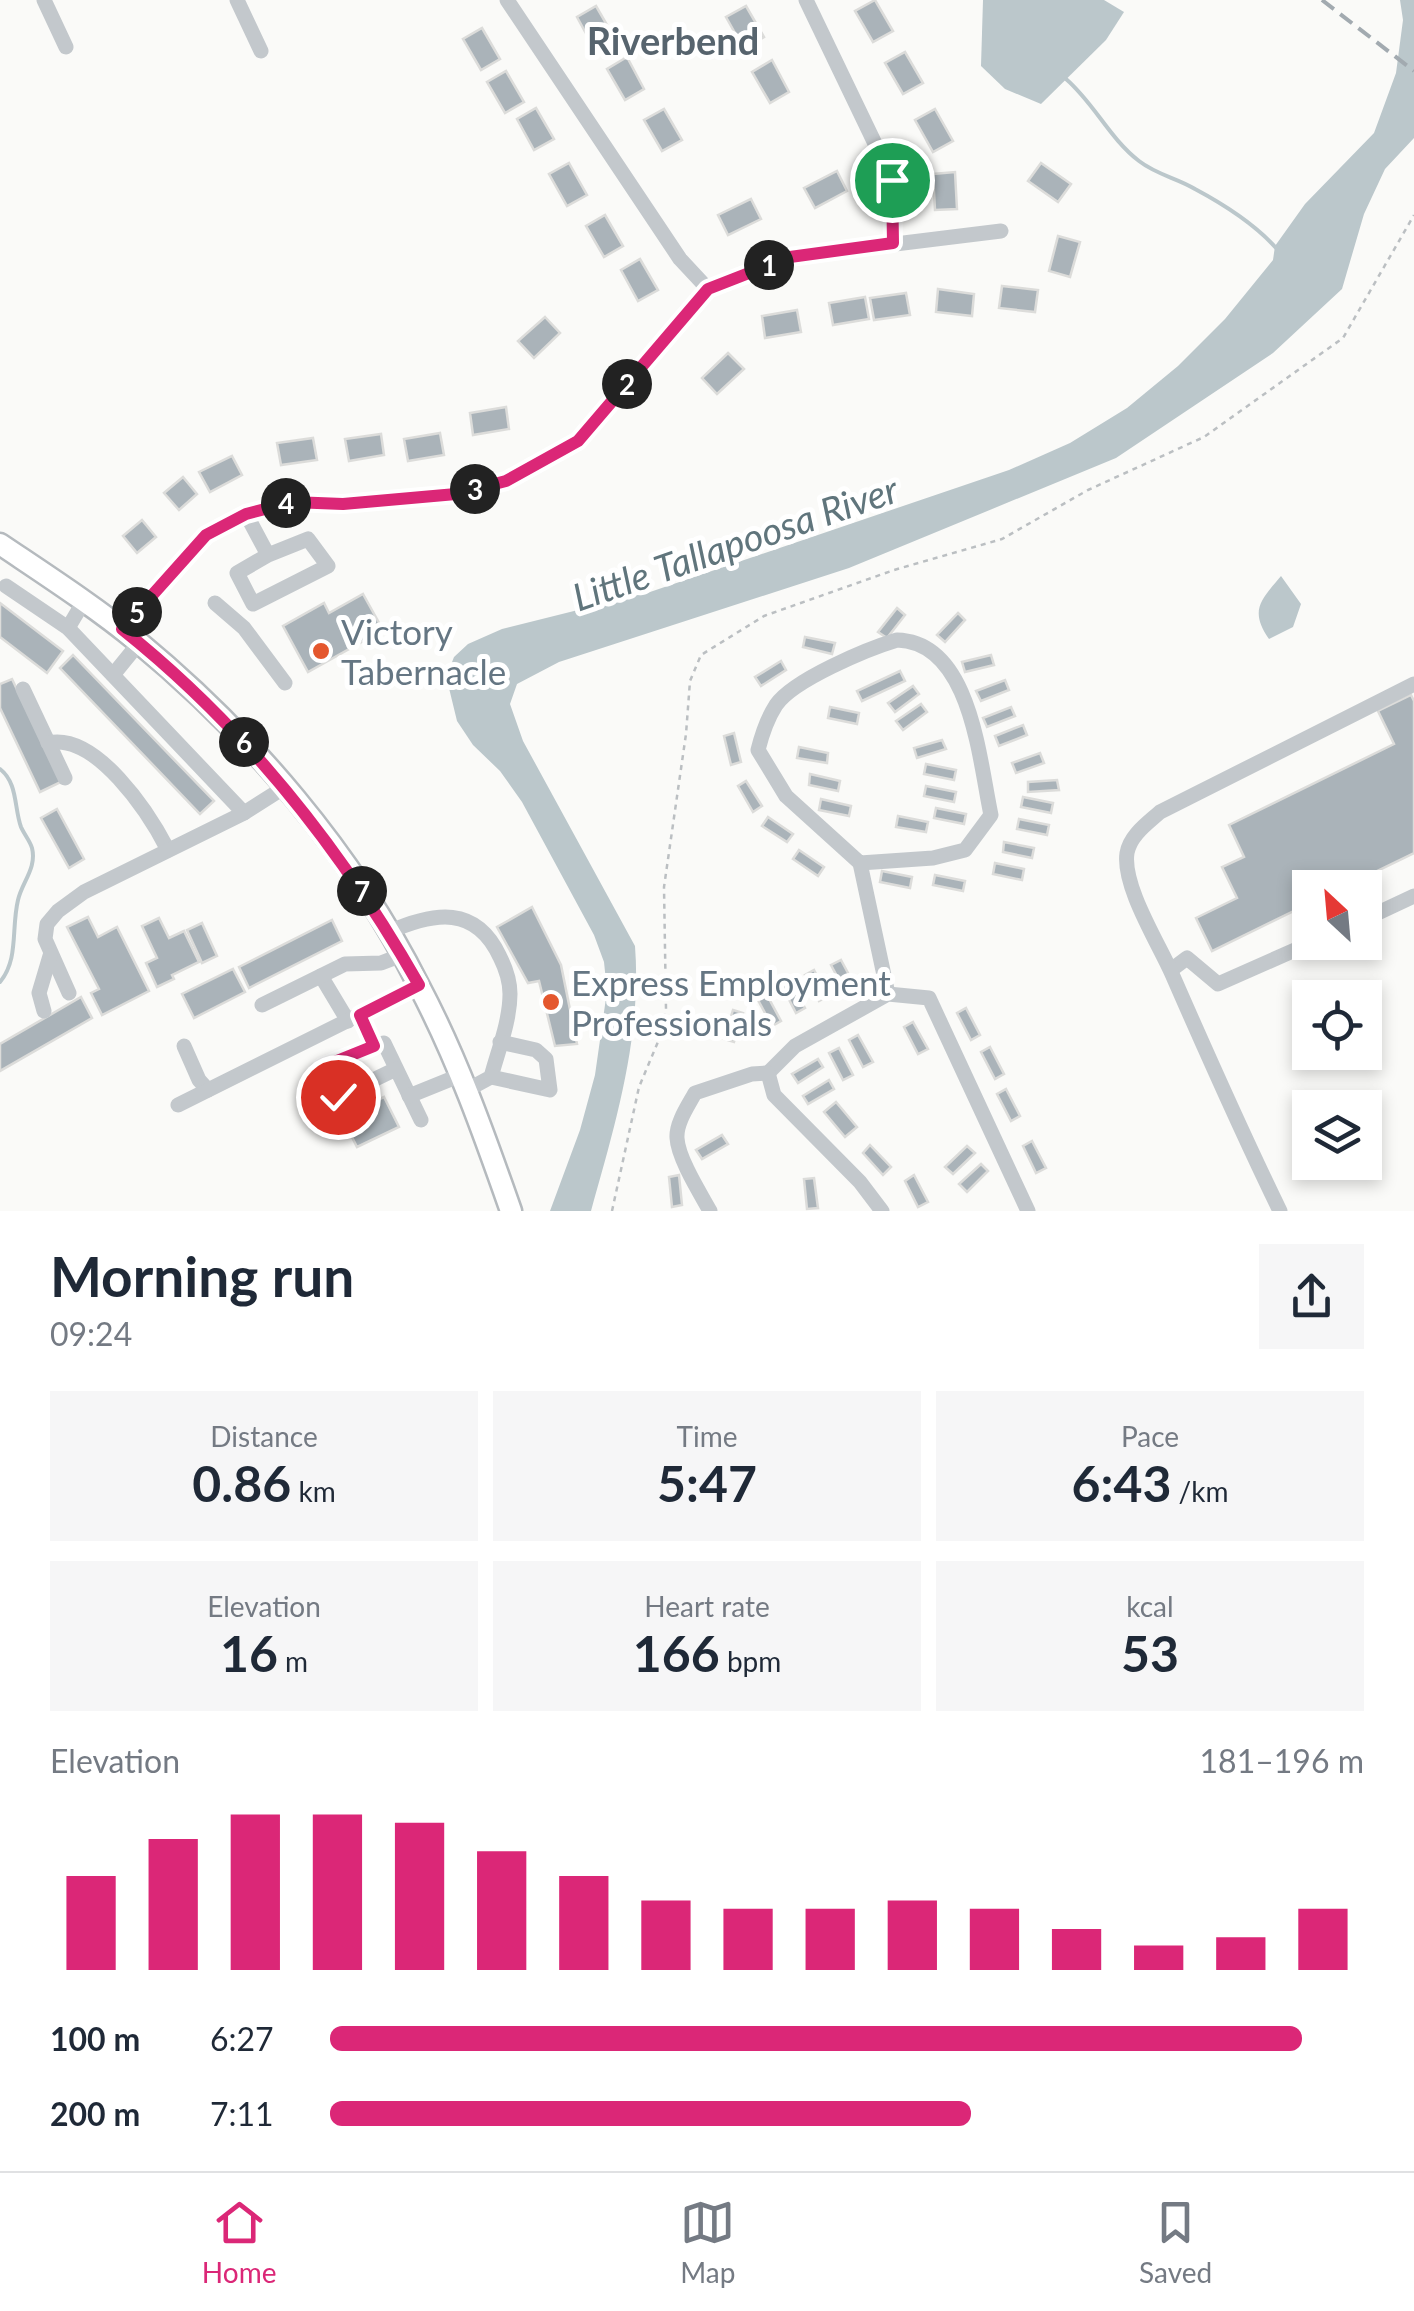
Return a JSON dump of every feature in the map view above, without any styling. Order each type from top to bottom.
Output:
[{"type":"main road","points":[[0,544],[122,629],[220,714],[331,845],[419,985],[464,1082],[511,1211]]},
{"type":"street","points":[[44,0],[66,47]]},
{"type":"street","points":[[236,0],[261,52]]},
{"type":"street","points":[[507,0],[680,259],[708,289]]},
{"type":"street","points":[[806,0],[892,180],[893,243]]},
{"type":"street","points":[[122,629],[206,535],[246,514],[292,502],[343,504],[456,494],[506,481],[578,441],[708,289],[790,257],[1001,231]]},
{"type":"street","points":[[246,514],[268,555]]},
{"type":"street","points":[[244,628],[253,604],[328,566],[308,539],[237,573],[253,604]]},
{"type":"street","points":[[6,586],[68,628],[244,813]]},
{"type":"street","points":[[68,628],[84,601]]},
{"type":"street","points":[[215,603],[244,628],[285,683]]},
{"type":"street","points":[[860,863],[933,858],[965,850],[991,815],[966,696],[935,652],[917,640],[897,640],[874,647],[808,681],[778,702],[758,750],[786,796],[860,863],[888,994]]},
{"type":"street","points":[[114,675],[140,643]]},
{"type":"street","points":[[1280,1211],[1139,907],[1127,853],[1137,832],[1160,812],[1414,684]]},
{"type":"street","points":[[23,690],[65,778]]},
{"type":"street","points":[[48,743],[74,743],[111,772],[134,796],[168,850]]},
{"type":"street","points":[[69,993],[45,939],[48,924],[69,900],[244,813],[285,787]]},
{"type":"street","points":[[1382,912],[1414,896]]},
{"type":"street","points":[[389,932],[418,919],[445,918],[478,924],[491,936],[508,974],[510,996],[491,1077]]},
{"type":"street","points":[[1170,970],[1187,958],[1218,984],[1292,952]]},
{"type":"street","points":[[262,1006],[346,964],[382,963],[402,955]]},
{"type":"street","points":[[44,1011],[39,993],[50,956]]},
{"type":"street","points":[[321,976],[374,1046]]},
{"type":"street","points":[[178,1105],[419,985]]},
{"type":"street","points":[[710,1211],[677,1138],[695,1094],[752,1074],[768,1073],[795,1046],[888,994],[929,998],[1028,1211]]},
{"type":"street","points":[[409,1096],[491,1077],[550,1090],[546,1059],[536,1050],[500,1042]]},
{"type":"street","points":[[396,1069],[338,1097],[322,1067],[384,1043],[420,1120]]},
{"type":"street","points":[[184,1046],[199,1080],[208,1090]]},
{"type":"street","points":[[768,1073],[774,1095],[860,1182],[882,1211]]},
{"type":"shaded area","points":[[983,0],[1104,0],[1124,12],[1106,40],[1041,104],[1005,89],[981,66]]},
{"type":"shaded area","points":[[1400,0],[1414,0],[1414,138],[1385,169],[1364,214],[1342,289],[1273,353],[1116,458],[849,568],[559,662],[517,684],[510,704],[523,741],[635,946],[630,1047],[591,1211],[550,1211],[580,1130],[595,1075],[607,991],[604,962],[594,935],[522,802],[457,721],[447,675],[454,657],[468,644],[502,629],[650,592],[1009,470],[1070,443],[1127,408],[1178,366],[1225,319],[1273,260],[1275,246],[1305,204],[1374,133],[1396,73],[1403,20]]},
{"type":"shaded area","points":[[1281,576],[1301,604],[1293,627],[1269,639],[1260,620],[1260,606]]},
{"type":"building","points":[[875,0],[893,31],[873,42],[855,11]]},
{"type":"building","points":[[596,6],[614,37],[594,48],[577,17]]},
{"type":"building","points":[[746,6],[764,37],[744,49],[726,17]]},
{"type":"building","points":[[482,28],[500,59],[481,70],[463,39]]},
{"type":"building","points":[[905,52],[923,83],[903,94],[885,63]]},
{"type":"building","points":[[627,57],[644,89],[625,100],[607,69]]},
{"type":"building","points":[[772,60],[789,92],[770,103],[752,72]]},
{"type":"building","points":[[506,71],[524,102],[505,113],[487,82]]},
{"type":"building","points":[[536,108],[554,139],[534,150],[517,119]]},
{"type":"building","points":[[664,109],[682,140],[662,151],[644,120]]},
{"type":"building","points":[[935,109],[953,141],[933,152],[915,120]]},
{"type":"building","points":[[569,163],[587,195],[567,206],[549,174]]},
{"type":"building","points":[[1041,163],[1071,184],[1058,202],[1028,181]]},
{"type":"building","points":[[837,171],[847,191],[815,208],[804,188]]},
{"type":"building","points":[[955,172],[957,209],[935,210],[933,174]]},
{"type":"building","points":[[751,199],[761,219],[728,235],[718,215]]},
{"type":"building","points":[[605,215],[623,246],[604,257],[586,226]]},
{"type":"building","points":[[1058,236],[1080,242],[1070,277],[1049,271]]},
{"type":"building","points":[[640,259],[658,290],[638,301],[621,270]]},
{"type":"building","points":[[1002,286],[1038,290],[1035,312],[999,308]]},
{"type":"building","points":[[938,289],[974,294],[972,316],[936,312]]},
{"type":"building","points":[[906,293],[910,315],[874,320],[870,298]]},
{"type":"building","points":[[865,297],[869,319],[833,325],[829,303]]},
{"type":"building","points":[[797,310],[801,332],[765,338],[762,316]]},
{"type":"building","points":[[545,317],[560,333],[534,358],[518,341]]},
{"type":"building","points":[[728,353],[744,369],[717,394],[702,378]]},
{"type":"building","points":[[506,407],[509,429],[473,435],[470,413]]},
{"type":"building","points":[[440,433],[444,455],[408,461],[404,439]]},
{"type":"building","points":[[381,434],[384,455],[349,461],[345,439]]},
{"type":"building","points":[[313,438],[317,460],[281,465],[277,443]]},
{"type":"building","points":[[232,456],[242,475],[210,492],[199,472]]},
{"type":"building","points":[[183,477],[197,494],[179,510],[164,493]]},
{"type":"building","points":[[142,520],[156,537],[137,553],[123,536]]},
{"type":"building","name":"Victory Tabernacle","points":[[363,594],[383,630],[308,672],[283,626],[324,603],[329,613]]},
{"type":"building","points":[[0,603],[63,651],[47,673],[0,637]]},
{"type":"building","points":[[897,608],[905,615],[887,638],[878,632]]},
{"type":"building","points":[[958,613],[965,620],[945,642],[937,635]]},
{"type":"building","points":[[805,637],[835,643],[832,654],[803,647]]},
{"type":"building","points":[[73,655],[214,801],[200,814],[60,668]]},
{"type":"building","points":[[991,655],[994,665],[965,672],[962,662]]},
{"type":"building","points":[[781,661],[786,670],[761,686],[755,677]]},
{"type":"building","points":[[900,671],[905,681],[862,701],[857,691]]},
{"type":"building","points":[[12,679],[61,782],[40,792],[0,708],[0,684]]},
{"type":"building","points":[[1005,680],[1009,690],[981,701],[976,691]]},
{"type":"building","points":[[913,686],[919,694],[895,712],[888,703]]},
{"type":"building","points":[[1411,695],[1414,701],[1414,853],[1379,870],[1292,870],[1292,912],[1212,951],[1196,918],[1237,898],[1222,867],[1244,857],[1229,825],[1394,744],[1378,711]]},
{"type":"building","points":[[921,704],[927,712],[903,730],[896,721]]},
{"type":"building","points":[[830,707],[859,713],[857,724],[828,718]]},
{"type":"building","points":[[1011,707],[1015,716],[987,727],[983,718]]},
{"type":"building","points":[[1023,725],[1027,735],[999,746],[995,736]]},
{"type":"building","points":[[734,733],[741,762],[731,765],[724,736]]},
{"type":"building","points":[[942,740],[946,749],[917,758],[914,748]]},
{"type":"building","points":[[799,747],[828,753],[827,763],[797,758]]},
{"type":"building","points":[[1040,753],[1044,763],[1016,773],[1012,763]]},
{"type":"building","points":[[926,764],[956,770],[954,780],[924,774]]},
{"type":"building","points":[[810,774],[840,781],[838,791],[809,785]]},
{"type":"building","points":[[1057,780],[1059,790],[1028,792],[1028,782]]},
{"type":"building","points":[[746,781],[762,806],[753,812],[738,786]]},
{"type":"building","points":[[926,786],[956,792],[954,802],[924,796]]},
{"type":"building","points":[[1023,797],[1053,803],[1051,813],[1021,807]]},
{"type":"building","points":[[821,799],[851,806],[849,816],[819,810]]},
{"type":"building","points":[[936,808],[966,814],[964,824],[934,818]]},
{"type":"building","points":[[57,809],[84,859],[69,868],[41,818]]},
{"type":"building","points":[[898,816],[928,822],[926,832],[896,827]]},
{"type":"building","points":[[768,817],[793,834],[787,842],[762,826]]},
{"type":"building","points":[[1019,819],[1049,825],[1047,835],[1017,829]]},
{"type":"building","points":[[1004,842],[1034,848],[1032,858],[1003,852]]},
{"type":"building","points":[[799,850],[824,867],[818,876],[793,859]]},
{"type":"building","points":[[995,863],[1024,869],[1022,880],[993,874]]},
{"type":"building","points":[[882,871],[912,877],[910,888],[880,882]]},
{"type":"building","points":[[935,875],[965,881],[963,891],[933,885]]},
{"type":"building","points":[[532,907],[561,965],[577,1044],[555,1046],[539,981],[528,983],[497,927]]},
{"type":"building","points":[[88,917],[98,937],[117,927],[149,991],[102,1015],[91,993],[99,989],[67,927]]},
{"type":"building","points":[[159,918],[169,938],[184,931],[199,962],[157,987],[146,963],[157,958],[142,926]]},
{"type":"building","points":[[332,920],[342,941],[249,988],[239,967]]},
{"type":"building","points":[[202,923],[217,956],[202,963],[187,930]]},
{"type":"building","points":[[841,960],[855,986],[845,991],[831,965]]},
{"type":"building","points":[[233,969],[245,992],[194,1018],[182,994]]},
{"type":"building","points":[[814,970],[828,996],[819,1001],[805,975]]},
{"type":"building","points":[[791,982],[805,1008],[796,1013],[782,986]]},
{"type":"building","points":[[767,995],[781,1021],[772,1026],[758,1000]]},
{"type":"building","points":[[81,997],[92,1018],[0,1071],[0,1044]]},
{"type":"building","points":[[966,1008],[980,1035],[971,1040],[957,1013]]},
{"type":"building","points":[[733,1010],[743,1013],[734,1042],[724,1039]]},
{"type":"building","points":[[913,1022],[928,1049],[918,1054],[904,1027]]},
{"type":"building","points":[[858,1035],[873,1062],[863,1067],[849,1040]]},
{"type":"building","points":[[990,1047],[1004,1074],[995,1079],[981,1052]]},
{"type":"building","points":[[839,1048],[853,1075],[843,1080],[829,1053]]},
{"type":"building","points":[[818,1059],[823,1067],[798,1083],[792,1074]]},
{"type":"building","points":[[829,1080],[834,1089],[808,1104],[803,1096]]},
{"type":"building","points":[[1006,1089],[1020,1116],[1011,1121],[997,1094]]},
{"type":"building","points":[[384,1097],[399,1127],[357,1147],[342,1117]]},
{"type":"building","points":[[836,1102],[857,1127],[845,1137],[824,1112]]},
{"type":"building","points":[[722,1135],[728,1144],[702,1159],[696,1150]]},
{"type":"building","points":[[1032,1141],[1046,1168],[1036,1173],[1023,1146]]},
{"type":"building","points":[[870,1145],[891,1167],[883,1175],[863,1153]]},
{"type":"building","points":[[967,1146],[975,1153],[953,1174],[945,1167]]},
{"type":"building","points":[[981,1164],[988,1171],[967,1192],[959,1184]]},
{"type":"building","points":[[679,1175],[682,1205],[672,1207],[669,1177]]},
{"type":"building","points":[[914,1175],[928,1202],[918,1207],[905,1181]]},
{"type":"building","points":[[814,1178],[818,1208],[807,1209],[804,1179]]},
{"type":"waterway","points":[[1066,79],[1139,161],[1228,208],[1277,249]]},
{"type":"waterway","points":[[0,769],[13,788],[21,827],[33,855],[18,900],[10,964],[0,982]]},
{"type":"railway","points":[[1322,0],[1414,71]]},
{"type":"place","name":"Victory Tabernacle","points":[[321,651]]},
{"type":"place","name":"Express Employment Professionals","points":[[551,1002]]},
{"type":"district","name":"Riverbend","points":[[673,40]]},
{"type":"route","points":[[338,1097],[322,1067],[374,1046],[360,1015],[419,985],[331,845],[285,787],[220,714],[122,629],[206,535],[246,514],[292,502],[343,504],[456,494],[506,481],[578,441],[708,289],[790,257],[893,243],[892,180]]},
{"type":"water label","name":"Little Tallapoosa River","points":[[735,542]]}]
